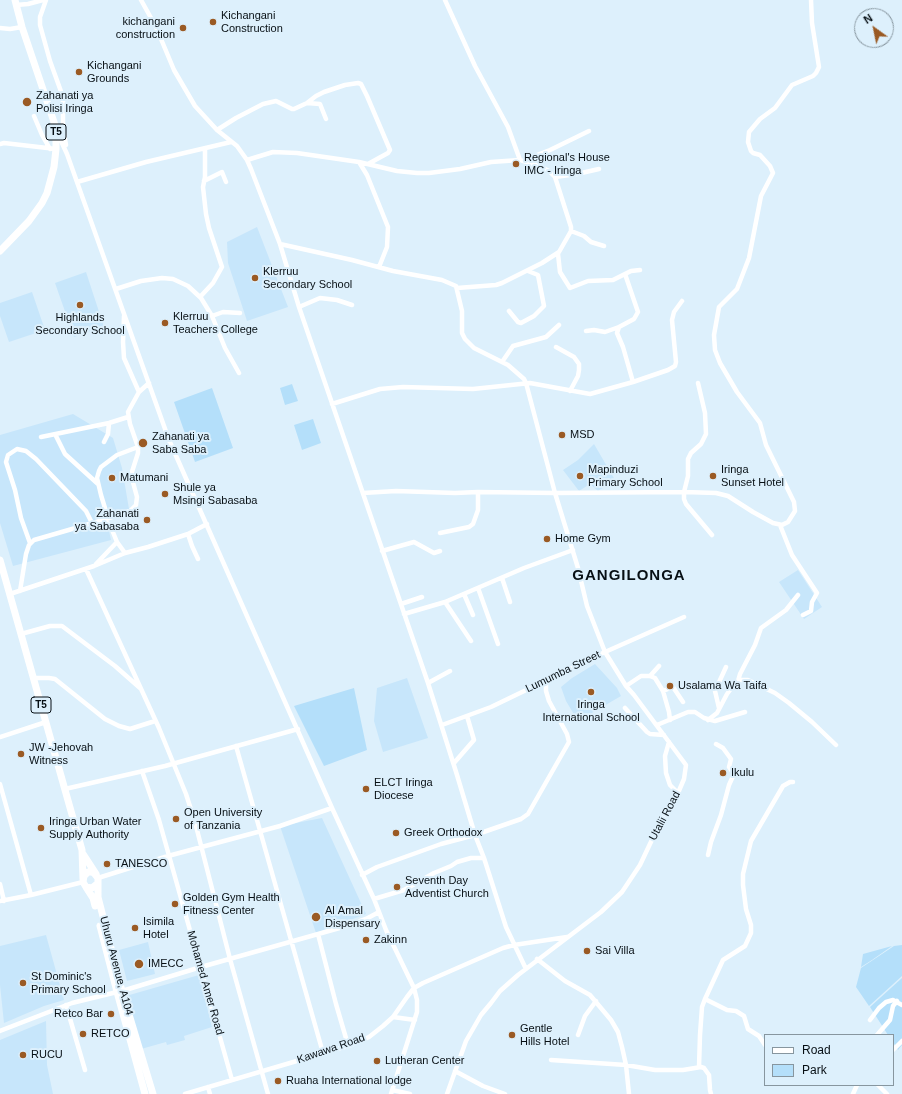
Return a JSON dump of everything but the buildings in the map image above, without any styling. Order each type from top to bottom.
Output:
[{"type":"highway","name":"T5","points":[[0,251],[29,221],[42,203],[47,193],[54,167],[53,149],[56,128],[15,3]]},
{"type":"highway","name":"T5","points":[[0,560],[82,850],[97,879]]},
{"type":"highway","name":"T5","points":[[82,850],[84,883]]},
{"type":"highway","points":[[88,872],[91,872],[97,879],[92,888],[84,883],[84,876],[88,872]]},
{"type":"highway","name":"Uhuru Avenue, A104","points":[[97,879],[98,897],[146,1094]]},
{"type":"highway","name":"Uhuru Avenue, A104","points":[[84,883],[95,904],[120,992],[153,1094]]},
{"type":"street","points":[[15,3],[43,0]]},
{"type":"street","points":[[46,0],[40,17],[40,25],[50,61],[63,97],[67,154]]},
{"type":"street","points":[[141,0],[156,27],[174,70],[187,94],[205,119],[240,150],[247,160],[280,244],[299,307],[442,725],[475,835],[506,927],[526,969]]},
{"type":"street","points":[[445,0],[475,66],[508,127],[520,160]]},
{"type":"street","points":[[363,494],[396,491],[455,493],[716,493],[728,496],[768,520],[780,525],[786,523],[791,518],[795,509],[794,502],[766,445],[760,423],[736,392],[720,363],[715,350],[714,335],[720,307],[737,289],[750,258],[761,196],[773,173],[770,166],[760,155],[750,151],[748,142],[749,132],[755,123],[775,108],[792,85],[813,76],[819,67],[812,23],[811,0]]},
{"type":"street","points":[[0,28],[10,29],[22,27]]},
{"type":"street","points":[[217,130],[254,108],[270,102],[276,101],[293,109],[307,103],[324,92],[356,82],[360,84],[372,107],[390,150],[388,153],[368,164]]},
{"type":"street","points":[[307,103],[320,104],[326,119]]},
{"type":"street","points":[[34,116],[42,135],[53,149]]},
{"type":"street","points":[[56,128],[67,154],[170,440],[332,808],[414,988],[417,1000],[417,1012],[392,1092],[410,1094]]},
{"type":"street","points":[[528,161],[537,155],[589,131]]},
{"type":"street","points":[[77,182],[146,162],[231,142]]},
{"type":"street","points":[[0,144],[4,143],[53,149]]},
{"type":"street","points":[[200,297],[213,283],[222,267],[208,221],[203,187],[205,149]]},
{"type":"street","points":[[247,160],[278,152],[297,153],[359,162],[397,171],[429,173],[460,169],[491,162],[520,160],[528,161],[546,170],[555,177],[570,221],[571,231],[558,254],[528,271],[496,285],[457,288]]},
{"type":"street","points":[[359,162],[367,175],[388,227],[387,247],[380,267]]},
{"type":"street","points":[[555,177],[599,169]]},
{"type":"street","points":[[204,181],[222,172],[226,182]]},
{"type":"street","points":[[571,231],[583,235],[591,242],[604,246]]},
{"type":"street","points":[[280,244],[393,271],[442,280],[452,284],[457,288],[462,311],[462,333],[464,337],[474,348],[502,362],[518,374],[526,383]]},
{"type":"street","points":[[558,254],[561,275],[570,288],[588,281],[614,280],[634,270],[640,270]]},
{"type":"street","points":[[509,311],[518,322],[521,323],[534,316],[544,306],[538,275],[528,271]]},
{"type":"street","points":[[586,331],[594,330],[605,332],[634,319],[638,312],[625,274]]},
{"type":"street","points":[[116,289],[141,281],[162,278],[180,282],[188,286],[200,297],[212,316],[225,348],[239,373]]},
{"type":"street","points":[[299,307],[320,298],[337,300],[352,305]]},
{"type":"street","points":[[332,404],[380,389],[404,387],[473,389],[526,383],[538,384],[584,394],[592,394],[633,382],[668,370],[675,366],[676,362],[672,320],[674,312],[682,300]]},
{"type":"street","points":[[124,311],[123,353],[139,392]]},
{"type":"street","points":[[212,316],[223,312],[240,313]]},
{"type":"street","points":[[502,362],[513,346],[546,337],[559,325]]},
{"type":"street","points":[[619,327],[617,336],[623,347],[633,382]]},
{"type":"street","points":[[556,347],[574,357],[579,364],[579,370],[570,391]]},
{"type":"street","points":[[30,543],[40,538],[130,511],[136,505],[137,497],[131,471],[138,453],[138,447],[128,417],[128,412],[139,392],[149,383]]},
{"type":"street","name":"Utalii Road","points":[[447,1094],[466,1041],[481,1015],[500,992],[537,959],[570,936],[610,904],[622,892],[640,865],[658,827],[678,794],[684,779],[686,768],[686,765],[657,725],[634,694],[626,686],[605,652],[587,606],[573,550],[555,493],[526,383]]},
{"type":"street","points":[[698,383],[705,413],[706,434],[701,444],[688,459],[688,476],[684,499],[686,504],[712,535]]},
{"type":"street","points":[[41,437],[110,423],[128,417]]},
{"type":"street","points":[[104,442],[108,434],[110,423]]},
{"type":"street","points":[[55,434],[68,458],[78,465],[99,486]]},
{"type":"street","points":[[108,518],[102,500],[97,474],[101,467],[117,455],[138,447]]},
{"type":"street","points":[[20,590],[26,554],[30,543],[20,518],[15,490],[6,462],[8,455],[17,449],[23,449],[36,459],[86,511],[92,523]]},
{"type":"street","points":[[440,533],[469,527],[473,524],[478,510],[478,492]]},
{"type":"street","points":[[103,520],[110,525],[117,542],[126,552]]},
{"type":"street","points":[[10,594],[86,569],[126,552],[148,547],[188,534],[207,524]]},
{"type":"street","points":[[780,525],[792,555],[817,593],[812,602],[811,611],[803,615]]},
{"type":"street","points":[[188,534],[198,559]]},
{"type":"street","points":[[94,566],[117,542]]},
{"type":"street","points":[[382,551],[414,542],[434,552],[440,551]]},
{"type":"street","points":[[404,614],[445,602],[573,550]]},
{"type":"street","points":[[86,569],[141,689],[189,801],[230,959],[268,1094]]},
{"type":"street","points":[[502,578],[510,602]]},
{"type":"street","points":[[478,588],[498,644]]},
{"type":"street","points":[[464,594],[472,615]]},
{"type":"street","points":[[708,720],[716,715],[733,686],[738,681],[741,671],[755,645],[761,628],[786,610],[798,595]]},
{"type":"street","points":[[401,604],[422,597]]},
{"type":"street","points":[[445,602],[471,640]]},
{"type":"street","name":"Lumumba Street","points":[[442,725],[491,707],[605,652],[684,617]]},
{"type":"street","points":[[20,634],[50,626],[62,626],[115,666],[141,689]]},
{"type":"street","points":[[650,676],[658,666]]},
{"type":"street","points":[[719,708],[714,691],[726,667]]},
{"type":"street","points":[[428,683],[450,671]]},
{"type":"street","points":[[626,686],[637,678],[650,676],[658,681],[669,712],[670,720]]},
{"type":"street","points":[[34,678],[55,679],[105,719],[119,726],[136,728],[155,721]]},
{"type":"street","points":[[362,875],[376,867],[521,819],[528,814],[569,740],[548,701],[546,680]]},
{"type":"street","points":[[738,681],[751,681],[775,693],[812,722],[836,745]]},
{"type":"street","points":[[662,691],[673,687],[683,702]]},
{"type":"street","points":[[625,708],[647,732],[664,735]]},
{"type":"street","points":[[657,725],[692,711],[708,720],[717,721],[745,712]]},
{"type":"street","points":[[454,763],[474,741],[467,716]]},
{"type":"street","points":[[0,737],[46,722]]},
{"type":"street","points":[[65,789],[173,764],[298,729]]},
{"type":"street","points":[[669,742],[664,756],[666,773],[670,785],[678,794]]},
{"type":"street","points":[[708,855],[734,774],[729,767],[731,758],[723,748],[716,744]]},
{"type":"street","points":[[236,746],[323,1053]]},
{"type":"street","name":"Mohamed Amer Road","points":[[142,771],[159,820],[232,1080]]},
{"type":"street","points":[[699,1067],[702,1008],[705,999],[723,960],[745,946],[752,929],[746,909],[743,884],[743,874],[751,841],[755,832],[776,801],[784,786],[790,782],[793,782]]},
{"type":"street","points":[[0,784],[31,895]]},
{"type":"street","points":[[97,879],[168,856],[280,826],[332,808]]},
{"type":"street","points":[[374,899],[404,890],[457,862],[471,858],[484,858]]},
{"type":"street","points":[[0,884],[2,901],[84,883]]},
{"type":"street","points":[[0,1031],[66,1005],[120,992],[201,967],[318,934],[366,919],[379,912]]},
{"type":"street","points":[[318,934],[348,1045]]},
{"type":"street","name":"Kawawa Road","points":[[185,1094],[348,1045],[369,1036],[383,1026],[393,1017],[414,988],[424,983],[493,952],[514,945],[570,936]]},
{"type":"street","points":[[537,959],[560,977],[590,995],[618,1032],[626,1065],[629,1094]]},
{"type":"street","points":[[705,999],[727,1010],[735,1011],[744,1016],[748,1029],[758,1036],[764,1044]]},
{"type":"street","points":[[870,1020],[882,1004],[891,1000],[897,1001],[902,1005]]},
{"type":"street","points":[[578,1035],[585,1016],[596,1001]]},
{"type":"street","points":[[877,1034],[890,1020],[893,1006],[897,1001]]},
{"type":"street","points":[[66,1005],[85,1070]]},
{"type":"street","points":[[393,1017],[415,1020]]},
{"type":"street","points":[[894,1049],[902,1041]]},
{"type":"street","points":[[551,1060],[626,1065],[655,1070],[683,1070],[699,1067],[704,1068],[709,1075],[711,1094]]},
{"type":"street","points":[[455,1071],[483,1086],[505,1094]]},
{"type":"street","points":[[879,1086],[887,1094]]},
{"type":"street","points":[[208,1087],[210,1094]]},
{"type":"shaded area","name":"Klerruu Secondary School","points":[[257,227],[288,307],[247,321],[228,263],[227,242]]},
{"type":"shaded area","name":"Highlands Secondary School","points":[[86,272],[104,327],[74,337],[55,283]]},
{"type":"shaded area","points":[[32,292],[45,330],[9,342],[0,316],[0,303]]},
{"type":"shaded area","points":[[73,414],[113,438],[122,468],[129,509],[106,517],[111,540],[13,566],[0,523],[0,435]]},
{"type":"shaded area","points":[[594,444],[615,480],[598,491],[590,484],[579,491],[563,470],[578,460]]},
{"type":"shaded area","points":[[798,570],[822,607],[804,619],[779,582]]},
{"type":"shaded area","name":"Iringa International School","points":[[595,664],[617,688],[621,696],[578,721],[566,701],[561,687],[572,678]]},
{"type":"shaded area","points":[[407,678],[428,738],[383,752],[374,721],[377,688]]},
{"type":"shaded area","points":[[322,818],[366,914],[316,933],[280,826]]},
{"type":"shaded area","points":[[46,935],[64,1000],[44,1006],[4,1023],[0,985],[0,946]]},
{"type":"shaded area","points":[[148,942],[155,974],[127,981],[119,950]]},
{"type":"shaded area","points":[[199,975],[212,1027],[184,1036],[185,1040],[167,1045],[166,1042],[141,1049],[126,996]]},
{"type":"shaded area","name":"RUCU","points":[[46,1021],[47,1065],[53,1094],[0,1094],[0,1040]]},
{"type":"green space","points":[[292,384],[298,401],[285,405],[280,388]]},
{"type":"green space","points":[[212,388],[233,448],[195,462],[174,402]]},
{"type":"green space","points":[[313,419],[321,443],[302,450],[294,425]]},
{"type":"green space","points":[[354,688],[367,750],[324,766],[294,706]]},
{"type":"green space","points":[[902,945],[902,976],[869,1006],[856,987],[861,968],[894,946]]},
{"type":"green space","points":[[892,946],[872,960],[861,967],[863,954]]},
{"type":"green space","points":[[902,978],[902,1045],[898,1050],[894,1044],[894,1034],[887,1034],[870,1007]]},
{"type":"place","name":"Kichangani Construction","points":[[213,22]]},
{"type":"place","name":"kichangani construction","points":[[183,28]]},
{"type":"place","name":"Kichangani Grounds","points":[[79,72]]},
{"type":"place","name":"Zahanati ya Polisi Iringa","points":[[27,102]]},
{"type":"place","name":"Regional's House IMC - Iringa","points":[[516,164]]},
{"type":"place","name":"Klerruu Secondary School","points":[[255,278]]},
{"type":"place","name":"Highlands Secondary School","points":[[80,305]]},
{"type":"place","name":"Klerruu Teachers College","points":[[165,323]]},
{"type":"place","name":"MSD","points":[[562,435]]},
{"type":"place","name":"Zahanati ya Saba Saba","points":[[143,443]]},
{"type":"place","name":"Mapinduzi Primary School","points":[[580,476]]},
{"type":"place","name":"Iringa Sunset Hotel","points":[[713,476]]},
{"type":"place","name":"Matumani","points":[[112,478]]},
{"type":"place","name":"Shule ya Msingi Sabasaba","points":[[165,494]]},
{"type":"place","name":"Zahanati ya Sabasaba","points":[[147,520]]},
{"type":"place","name":"Home Gym","points":[[547,539]]},
{"type":"place","name":"Usalama Wa Taifa","points":[[670,686]]},
{"type":"place","name":"Iringa International School","points":[[591,692]]},
{"type":"place","name":"JW -Jehovah Witness","points":[[21,754]]},
{"type":"place","name":"Ikulu","points":[[723,773]]},
{"type":"place","name":"ELCT Iringa Diocese","points":[[366,789]]},
{"type":"place","name":"Open University of Tanzania","points":[[176,819]]},
{"type":"place","name":"Iringa Urban Water Supply Authority","points":[[41,828]]},
{"type":"place","name":"Greek Orthodox","points":[[396,833]]},
{"type":"place","name":"TANESCO","points":[[107,864]]},
{"type":"place","name":"Seventh Day Adventist Church","points":[[397,887]]},
{"type":"place","name":"Golden Gym Health Fitness Center","points":[[175,904]]},
{"type":"place","name":"Al Amal Dispensary","points":[[316,917]]},
{"type":"place","name":"Isimila Hotel","points":[[135,928]]},
{"type":"place","name":"Zakinn","points":[[366,940]]},
{"type":"place","name":"Sai Villa","points":[[587,951]]},
{"type":"place","name":"IMECC","points":[[139,964]]},
{"type":"place","name":"St Dominic's Primary School","points":[[23,983]]},
{"type":"place","name":"Retco Bar","points":[[111,1014]]},
{"type":"place","name":"RETCO","points":[[83,1034]]},
{"type":"place","name":"Gentle Hills Hotel","points":[[512,1035]]},
{"type":"place","name":"RUCU","points":[[23,1055]]},
{"type":"place","name":"Lutheran Center","points":[[377,1061]]},
{"type":"place","name":"Ruaha International lodge","points":[[278,1081]]},
{"type":"district","name":"GANGILONGA","points":[[629,576]]}]
